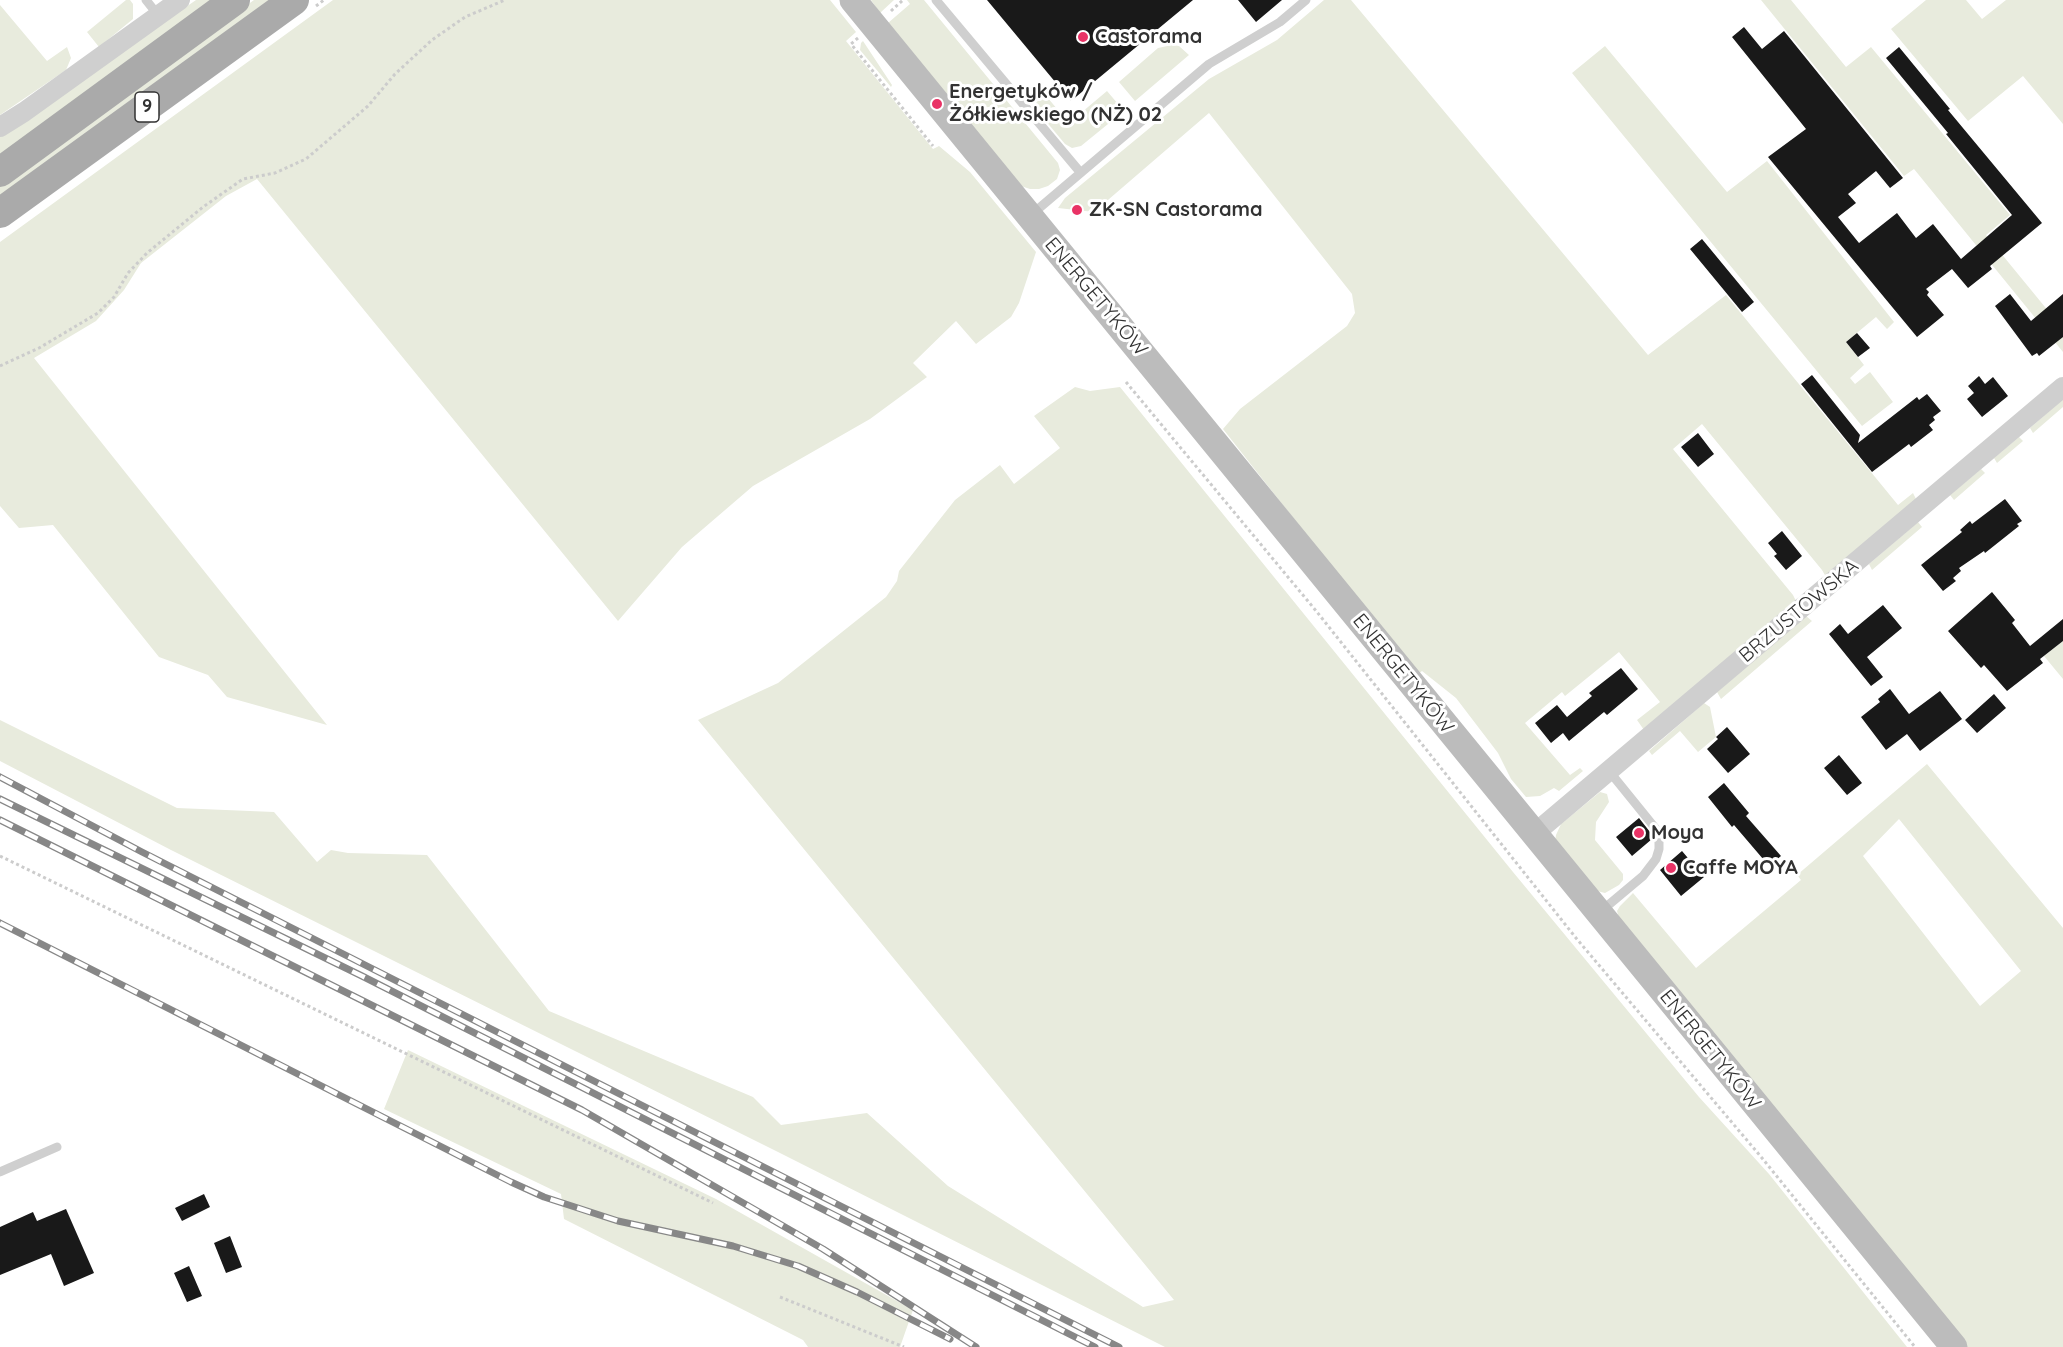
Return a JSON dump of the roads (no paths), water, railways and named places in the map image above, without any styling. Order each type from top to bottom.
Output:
[{"type":"main road","name":"9","points":[[0,172],[235,0]]},
{"type":"main road","name":"9","points":[[0,213],[294,0]]},
{"type":"main road","name":"ENERGETYKÓW","points":[[853,0],[1954,1347]]},
{"type":"street","points":[[0,127],[24,112],[152,8],[180,0]]},
{"type":"street","name":"BRZUSTOWSKA","points":[[1534,834],[2063,387]]},
{"type":"lane","points":[[936,0],[1080,172]]},
{"type":"lane","points":[[1029,216],[1209,64],[1280,22],[1306,0]]},
{"type":"lane","points":[[1599,914],[1643,876],[1653,864],[1659,849],[1656,830],[1609,771]]},
{"type":"lane","points":[[0,1172],[57,1147]]},
{"type":"railway","points":[[0,777],[142,852],[1119,1347]]},
{"type":"railway","points":[[0,799],[362,976],[1095,1347]]},
{"type":"railway","points":[[0,820],[582,1110],[823,1249],[976,1347]]},
{"type":"railway","points":[[0,923],[544,1197],[618,1221],[733,1246],[798,1266],[857,1292],[950,1339]]},
{"type":"place","name":"Castorama","points":[[1083,37]]},
{"type":"place","name":"Energetyków / Żółkiewskiego (NŻ) 02","points":[[937,104]]},
{"type":"place","name":"ZK-SN Castorama","points":[[1077,210]]},
{"type":"place","name":"Moya","points":[[1639,833]]},
{"type":"place","name":"Caffe MOYA","points":[[1671,868]]}]
